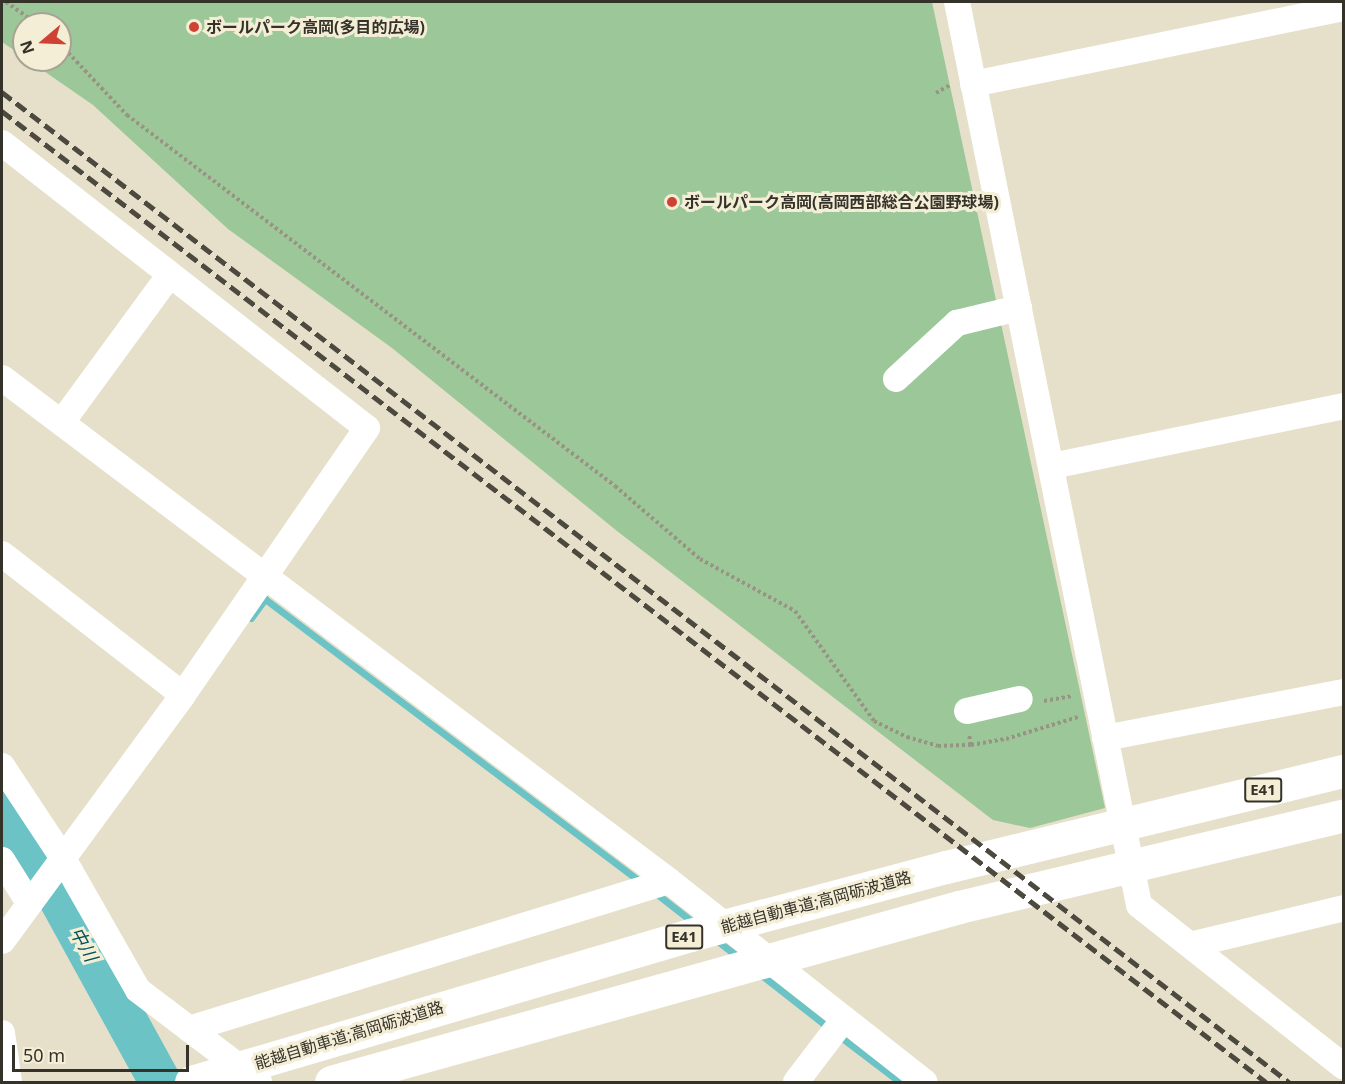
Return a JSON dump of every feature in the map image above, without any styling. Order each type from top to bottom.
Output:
[{"type":"highway","name":"能越自動車道;高岡砺波道路","points":[[191,1083],[690,935],[1182,809],[1344,771]]},
{"type":"highway","points":[[332,1083],[791,952],[1344,815]]},
{"type":"street","points":[[957,2],[964,89],[1019,308],[1139,905],[1344,1067]]},
{"type":"street","points":[[964,89],[1344,8]]},
{"type":"street","points":[[2,143],[169,276],[368,428],[183,695],[61,855],[2,941]]},
{"type":"street","points":[[62,423],[169,276]]},
{"type":"street","points":[[896,379],[957,323],[1019,308]]},
{"type":"street","points":[[2,378],[266,577],[660,883],[835,1031],[924,1083]]},
{"type":"street","points":[[1052,466],[1344,406]]},
{"type":"street","points":[[2,554],[183,695]]},
{"type":"street","points":[[1105,738],[1344,692]]},
{"type":"street","points":[[967,711],[1020,699]]},
{"type":"street","points":[[2,766],[61,855],[138,990],[259,1083]]},
{"type":"street","points":[[2,860],[31,900]]},
{"type":"street","points":[[189,1029],[660,883]]},
{"type":"street","points":[[1190,945],[1344,908]]},
{"type":"street","points":[[796,1083],[835,1031]]},
{"type":"street","points":[[2,1033],[9,1083]]},
{"type":"path","points":[[6,2],[20,12]]},
{"type":"path","points":[[72,57],[127,115],[615,486],[700,559],[795,611],[874,721],[907,738],[938,746],[971,745],[1006,740],[1078,717],[1071,684]]},
{"type":"path","points":[[936,93],[954,83],[964,89]]},
{"type":"path","points":[[1020,699],[1034,703],[1074,696]]},
{"type":"path","points":[[967,711],[965,718],[971,745]]},
{"type":"green space","points":[[2,2],[932,2],[1105,808],[1030,828],[993,820],[617,531],[392,348],[228,229],[93,105],[45,72],[72,72],[72,12],[12,12],[12,49],[2,42]]},
{"type":"waterway","points":[[251,618],[265,599],[642,883]]},
{"type":"waterway","name":"中川","points":[[2,810],[36,856],[160,1082]]},
{"type":"waterway","points":[[653,891],[694,923]]},
{"type":"waterway","points":[[715,939],[739,958]]},
{"type":"waterway","points":[[760,974],[829,1028]]},
{"type":"waterway","points":[[838,1035],[900,1082]]},
{"type":"railway","points":[[2,92],[1289,1082]]},
{"type":"railway","points":[[2,111],[1266,1082]]},
{"type":"place","name":"ボールパーク高岡(多目的広場)","points":[[194,27]]},
{"type":"place","name":"ボールパーク高岡(高岡西部総合公園野球場)","points":[[672,202]]}]
